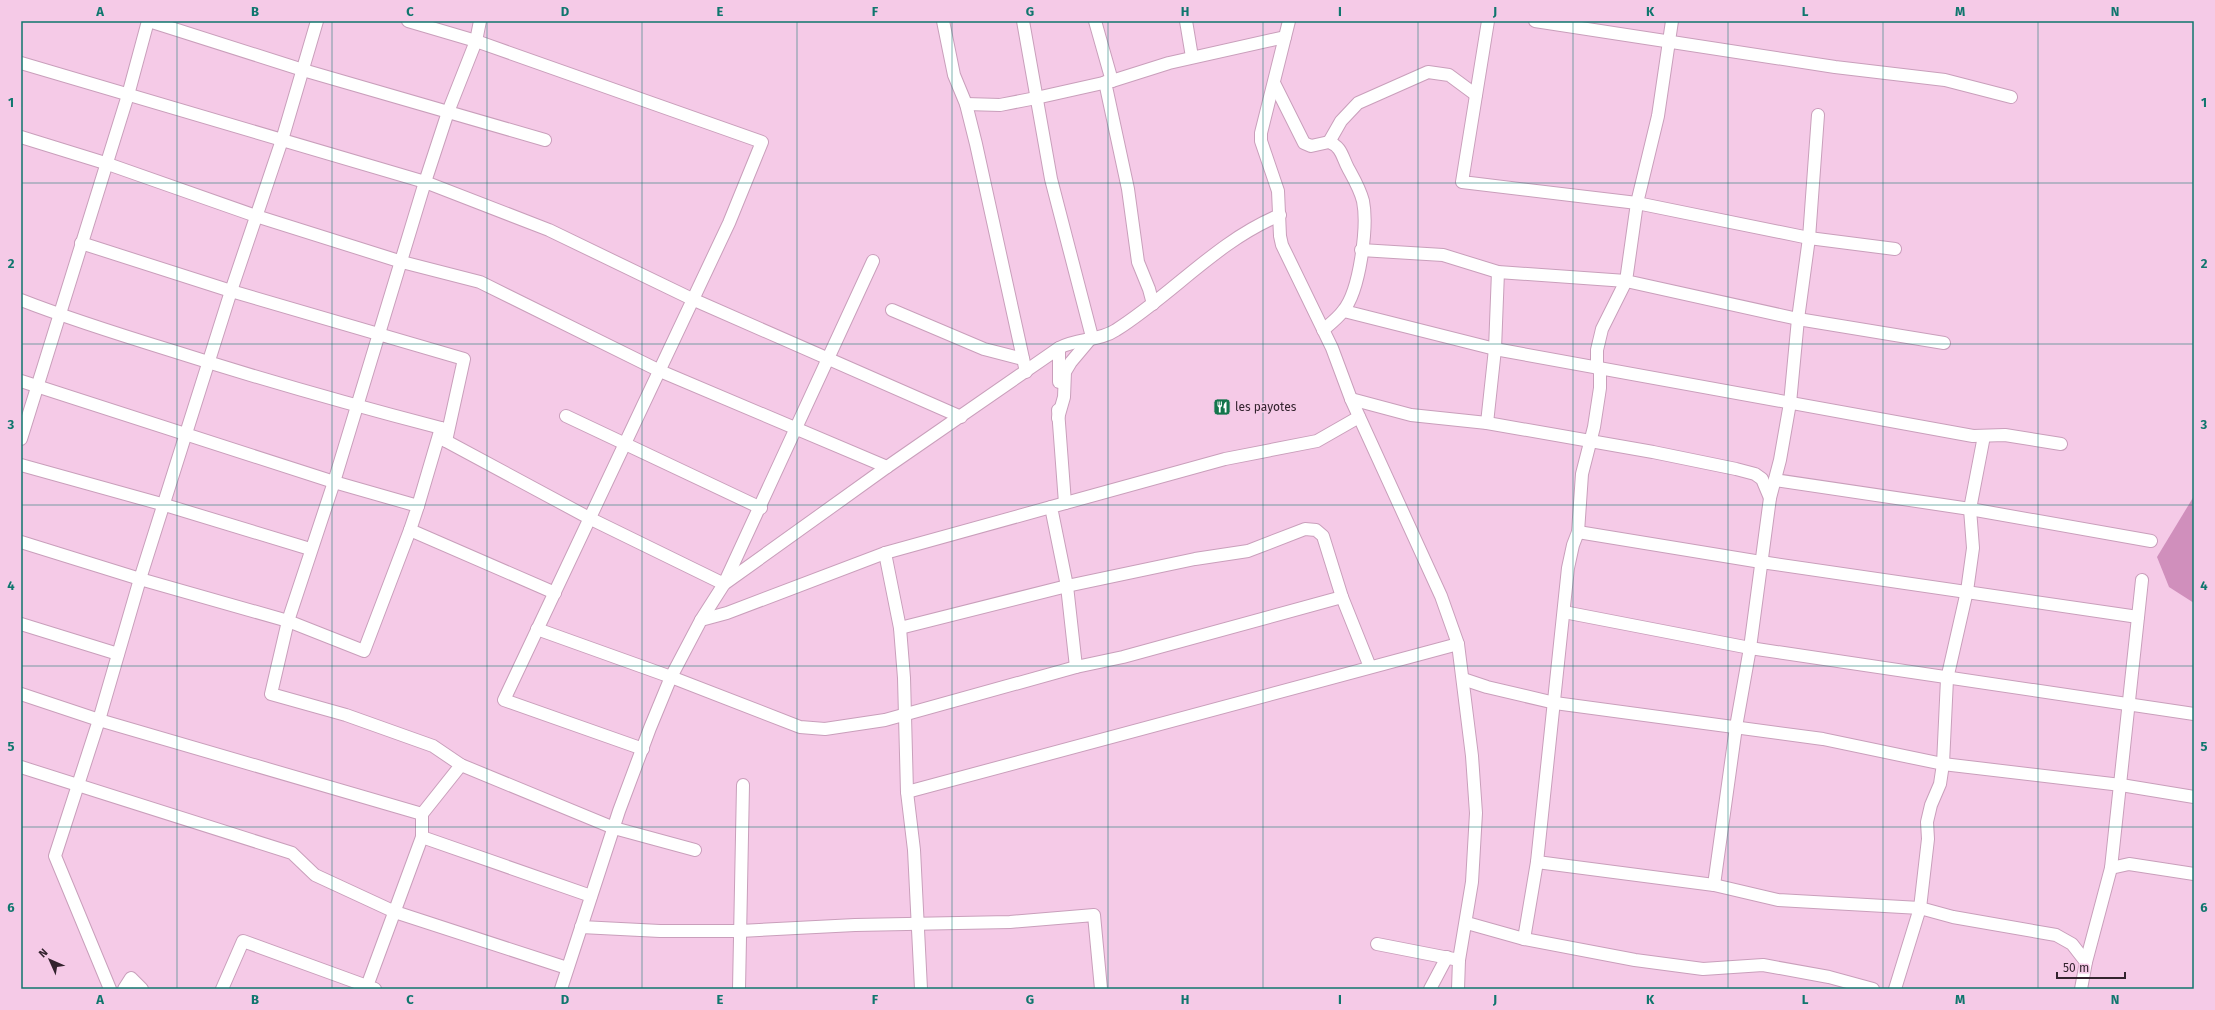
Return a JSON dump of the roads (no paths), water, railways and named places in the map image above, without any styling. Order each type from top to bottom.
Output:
[{"type":"street","points":[[21,439],[105,163],[128,95],[148,21],[303,70],[545,140]]},
{"type":"street","points":[[110,989],[55,856],[99,720],[140,579],[210,363],[231,291],[282,140],[317,21]]},
{"type":"street","points":[[408,21],[476,41],[762,142],[729,223],[624,444],[591,519],[504,700],[643,749]]},
{"type":"street","points":[[480,21],[476,41],[448,112],[425,182],[402,262],[334,482],[310,549],[288,621],[271,694],[346,715],[433,746],[461,765],[614,828],[695,850]]},
{"type":"street","points":[[943,21],[954,75],[966,104],[999,243],[1026,372]]},
{"type":"street","points":[[1023,21],[1051,179],[1092,337]]},
{"type":"street","points":[[1095,21],[1128,189],[1138,262],[1149,288],[1153,304]]},
{"type":"street","points":[[1186,21],[1192,57]]},
{"type":"street","points":[[1288,21],[1261,133],[1261,141],[1278,191],[1280,236],[1282,245],[1323,330],[1351,399],[1441,596],[1458,644],[1472,756],[1476,813],[1474,858],[1467,923],[1459,960],[1458,989]]},
{"type":"street","points":[[1488,21],[1462,182],[1638,203],[1810,238],[1895,249]]},
{"type":"street","points":[[1535,21],[1835,67],[1945,80],[2011,97]]},
{"type":"street","points":[[1524,939],[1537,862],[1570,560],[1573,545],[1578,532],[1582,474],[1590,442],[1600,388],[1600,372],[1597,367],[1597,350],[1602,329],[1626,281],[1638,203],[1658,116],[1672,21]]},
{"type":"street","points":[[966,104],[1000,105],[1036,98],[1108,81],[1192,57],[1285,37]]},
{"type":"street","points":[[21,63],[425,182],[549,230],[692,299],[962,417]]},
{"type":"street","points":[[1329,142],[1341,121],[1358,104],[1428,72],[1449,75],[1476,95]]},
{"type":"street","points":[[1274,83],[1304,143],[1311,146],[1329,142],[1341,150],[1347,166],[1359,188],[1365,217],[1354,289],[1344,311],[1323,330]]},
{"type":"street","points":[[1714,885],[1736,727],[1750,648],[1770,498],[1790,403],[1798,319],[1810,238],[1818,115]]},
{"type":"street","points":[[21,137],[105,163],[256,216],[402,262],[480,282],[660,371],[887,467]]},
{"type":"street","points":[[724,584],[887,467],[962,417],[1059,348],[1092,337],[1109,335],[1153,304],[1221,248],[1253,227],[1280,215]]},
{"type":"street","points":[[81,243],[231,291],[464,359],[446,441]]},
{"type":"street","points":[[1361,250],[1443,255],[1498,272],[1626,281],[1798,319],[1944,343]]},
{"type":"street","points":[[561,989],[614,828],[671,677],[701,620],[724,584],[761,508],[873,261]]},
{"type":"street","points":[[1487,423],[1495,349],[1498,272]]},
{"type":"street","points":[[21,300],[59,315],[210,363],[357,407],[441,428]]},
{"type":"street","points":[[892,310],[984,349],[1023,359]]},
{"type":"street","points":[[1344,311],[1495,349],[1973,436],[2005,436],[2061,444]]},
{"type":"street","points":[[1058,418],[1064,397],[1065,372],[1071,362],[1092,337]]},
{"type":"street","points":[[1059,348],[1058,418],[1065,503]]},
{"type":"street","points":[[21,381],[187,433],[334,482],[418,506]]},
{"type":"street","points":[[1351,399],[1411,415],[1487,423],[1654,452],[1749,472],[1762,479],[1770,498]]},
{"type":"street","points":[[566,416],[761,508]]},
{"type":"street","points":[[701,620],[727,614],[886,553],[1225,459],[1317,441],[1359,417]]},
{"type":"street","points":[[441,428],[446,441],[591,519],[724,584]]},
{"type":"street","points":[[21,542],[140,579],[288,621],[364,651],[410,530],[441,428]]},
{"type":"street","points":[[1895,989],[1920,908],[1928,838],[1927,822],[1931,805],[1940,784],[1943,764],[1947,679],[1967,591],[1973,548],[1970,509],[1984,436]]},
{"type":"street","points":[[21,465],[165,505],[310,549]]},
{"type":"street","points":[[1775,480],[1970,509],[2151,541]]},
{"type":"street","points":[[1051,507],[1067,586],[1076,667]]},
{"type":"street","points":[[900,628],[1067,586],[1195,559],[1248,550],[1305,529],[1316,530],[1323,536],[1342,597],[1370,667]]},
{"type":"street","points":[[410,530],[555,592]]},
{"type":"street","points":[[1578,532],[1761,562],[2138,617]]},
{"type":"street","points":[[886,553],[900,628],[906,714],[908,792],[919,923],[921,989]]},
{"type":"street","points":[[2081,989],[2086,962],[2111,868],[2130,704],[2142,580]]},
{"type":"street","points":[[537,629],[671,677],[800,727],[825,729],[885,720],[1076,667],[1122,657],[1342,597]]},
{"type":"street","points":[[1564,612],[1750,648],[1947,679],[2194,714]]},
{"type":"street","points":[[21,624],[118,654]]},
{"type":"street","points":[[908,792],[1458,644]]},
{"type":"street","points":[[1463,680],[1554,703],[1823,739],[1943,764],[2121,785],[2194,797]]},
{"type":"street","points":[[21,694],[99,720],[422,814]]},
{"type":"street","points":[[222,989],[243,941],[370,988],[422,837],[422,814],[461,765]]},
{"type":"street","points":[[21,767],[292,853],[315,875],[395,912],[567,968]]},
{"type":"street","points":[[739,989],[743,786]]},
{"type":"street","points":[[422,837],[591,896]]},
{"type":"street","points":[[1537,862],[1714,885],[1778,900],[1920,908],[1953,918],[2056,935],[2072,944],[2086,962]]},
{"type":"street","points":[[2111,868],[2129,864],[2194,874]]},
{"type":"street","points":[[581,927],[660,931],[740,931],[919,923],[1010,922],[1094,914],[1101,989]]},
{"type":"street","points":[[1467,923],[1524,939],[1635,960],[1703,969],[1763,965],[1828,983],[1873,989]]},
{"type":"street","points":[[1377,944],[1459,960]]},
{"type":"street","points":[[1430,989],[1447,957]]},
{"type":"street","points":[[124,989],[131,978],[142,989]]},
{"type":"place","name":"les payotes","points":[[1222,407]]}]
